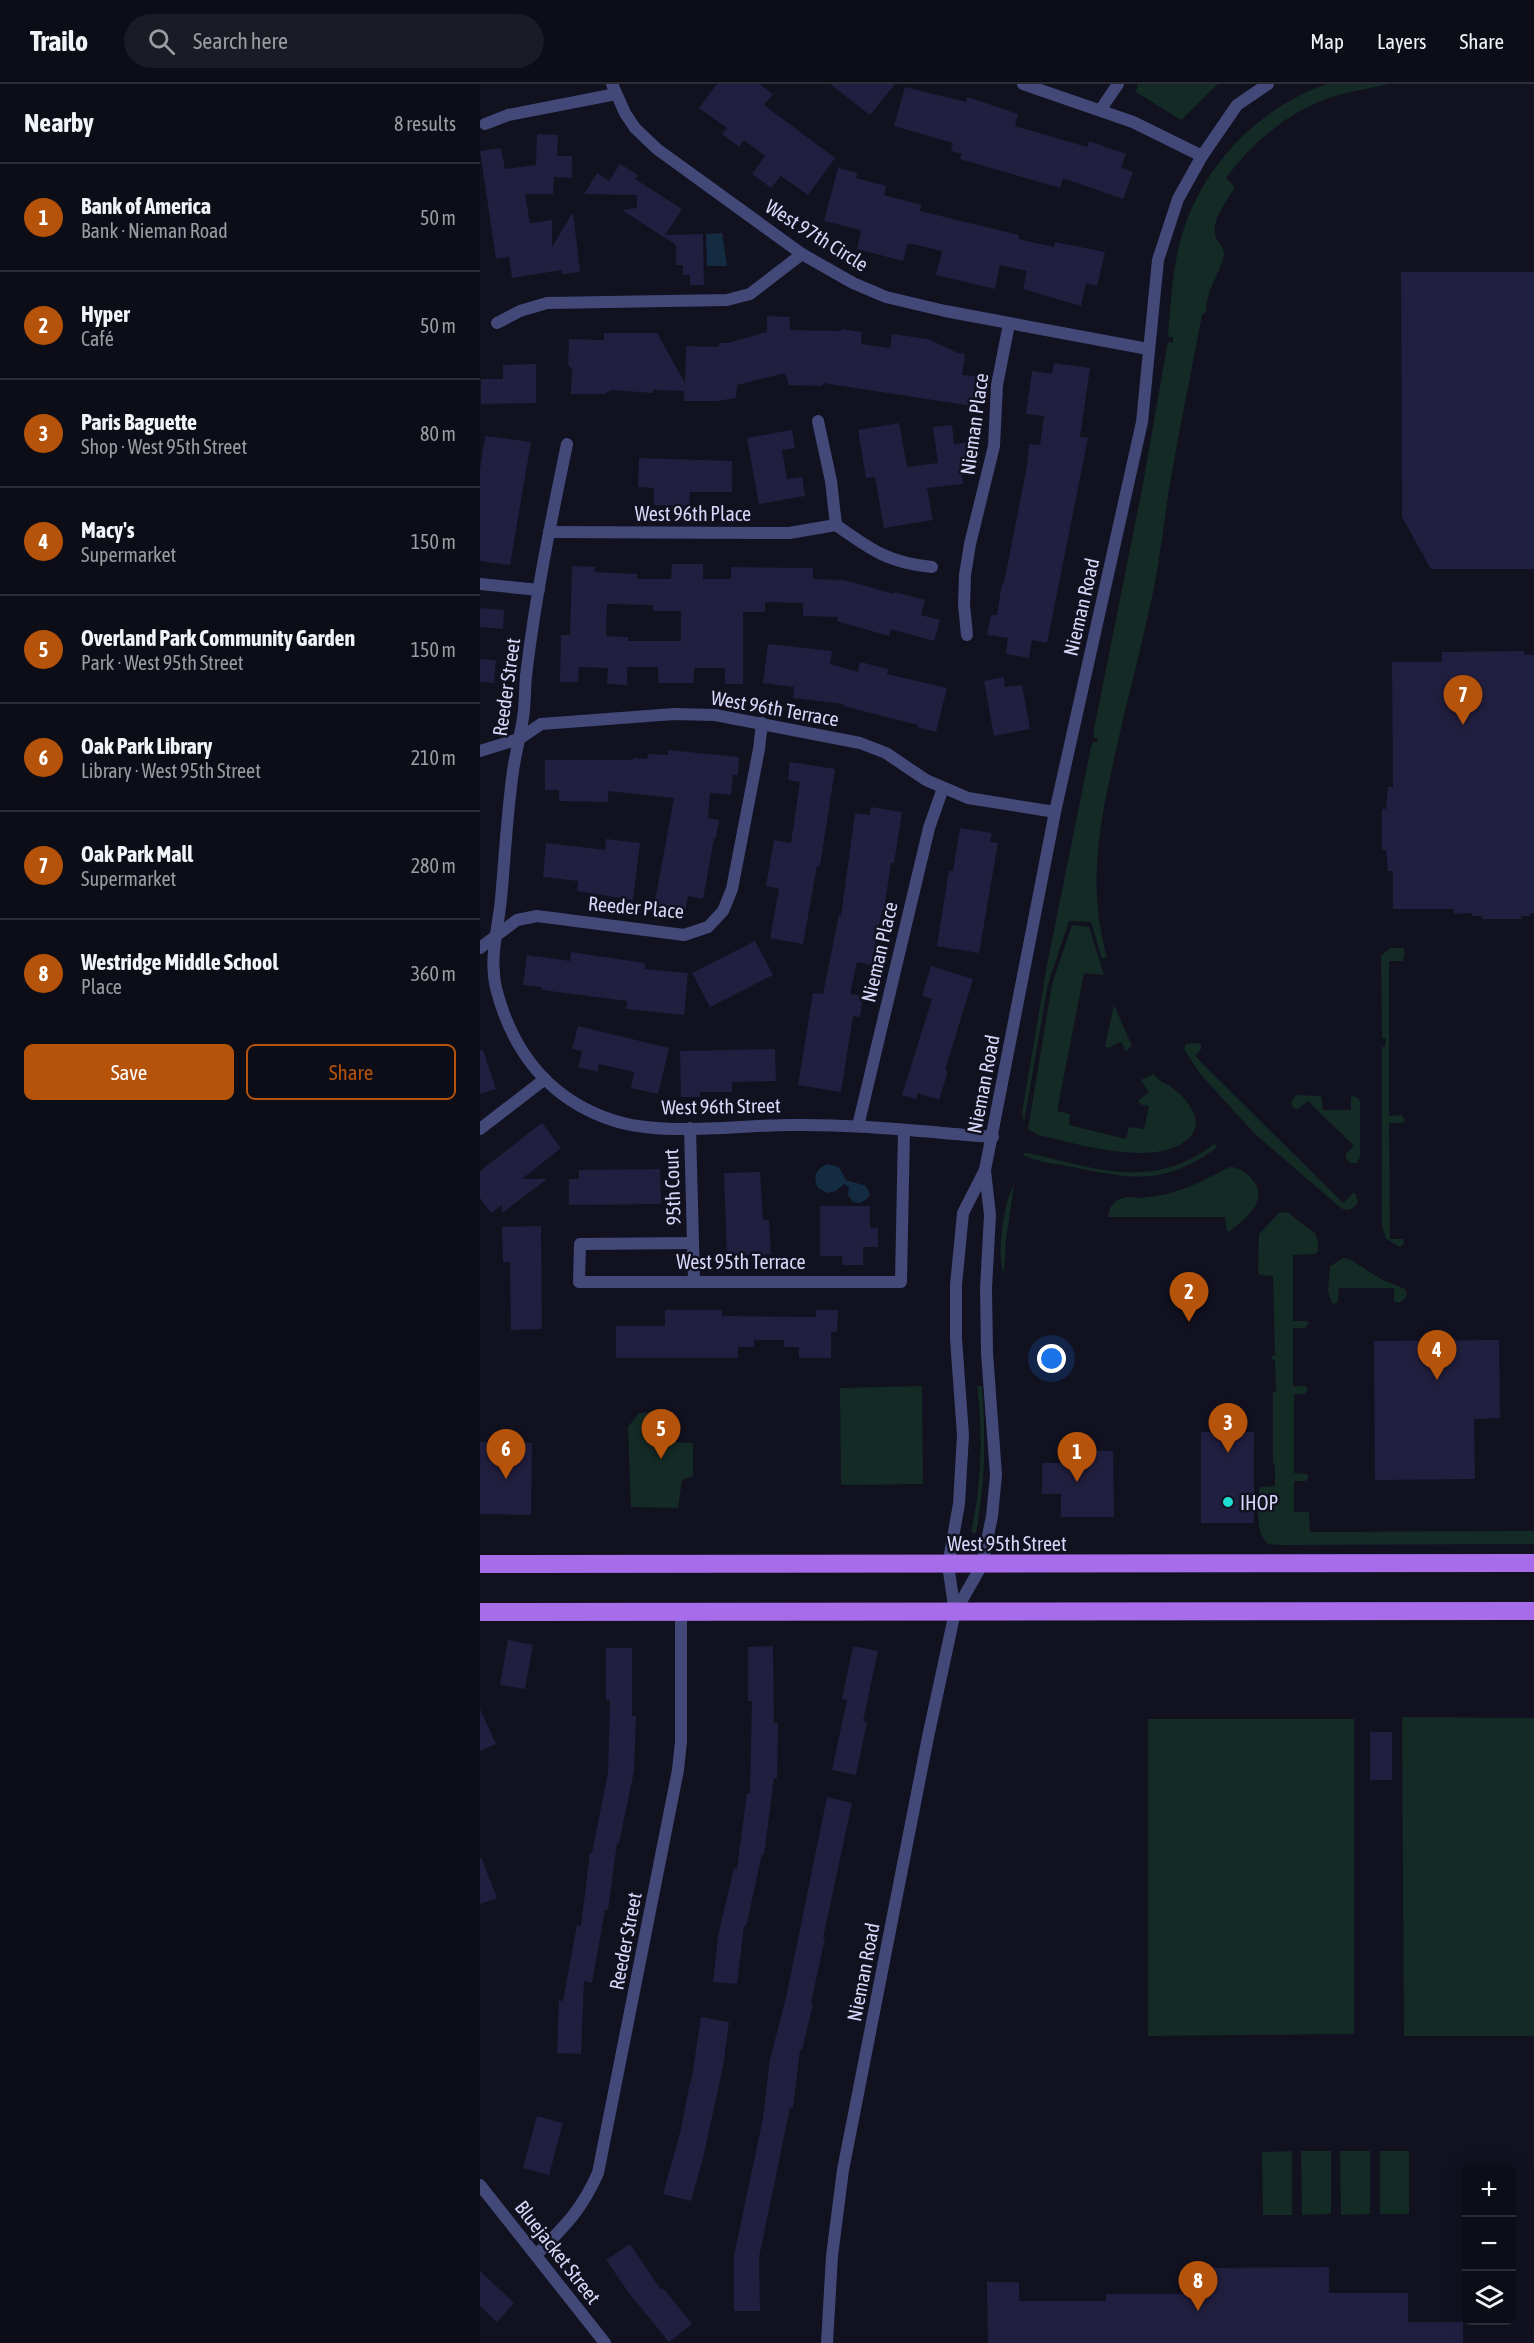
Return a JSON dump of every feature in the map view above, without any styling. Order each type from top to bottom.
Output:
[{"type":"main road","name":"West 95th Street","points":[[480,1564],[1534,1563]]},
{"type":"main road","points":[[480,1612],[1534,1611]]},
{"type":"street","points":[[1023,84],[1101,109],[1202,156]]},
{"type":"street","points":[[1101,109],[1118,84]]},
{"type":"street","name":"Nieman Road","points":[[955,1612],[948,1565],[963,1470],[963,1407],[956,1339],[957,1275],[963,1213],[985,1170],[993,1137],[1055,812],[1142,422],[1158,260],[1178,199],[1202,156],[1237,105],[1268,84]]},
{"type":"street","name":"West 97th Circle","points":[[485,124],[508,115],[614,89],[635,128],[657,148],[802,254],[853,283],[886,297],[1009,324],[1148,349]]},
{"type":"street","points":[[497,323],[520,311],[547,303],[727,300],[750,294],[802,254]]},
{"type":"street","name":"Nieman Place","points":[[968,635],[964,605],[969,544],[994,446],[996,393],[1009,324]]},
{"type":"street","points":[[818,421],[831,481],[836,525],[885,557],[908,565],[932,567]]},
{"type":"street","name":"Reeder Street","points":[[545,1079],[522,1053],[508,1027],[496,986],[492,961],[513,773],[524,712],[526,677],[549,532],[567,444]]},
{"type":"street","name":"West 96th Place","points":[[549,532],[789,532],[836,525]]},
{"type":"street","points":[[480,584],[539,590]]},
{"type":"street","name":"West 96th Terrace","points":[[480,751],[519,739],[541,724],[674,714],[715,715],[860,743],[886,753],[943,788],[968,798],[1055,812]]},
{"type":"street","name":"Reeder Place","points":[[496,936],[517,920],[537,916],[684,934],[708,927],[723,911],[732,889],[762,723]]},
{"type":"street","name":"Nieman Place","points":[[858,1126],[929,828],[943,788]]},
{"type":"street","points":[[480,948],[496,936]]},
{"type":"street","points":[[480,1128],[545,1079]]},
{"type":"street","name":"West 96th Street","points":[[545,1079],[558,1093],[576,1105],[614,1121],[647,1127],[858,1126],[993,1137]]},
{"type":"street","name":"95th Court","points":[[690,1128],[694,1280]]},
{"type":"street","name":"West 95th Terrace","points":[[693,1243],[580,1244],[579,1282],[694,1280],[901,1282],[904,1130]]},
{"type":"street","name":"Nieman Road","points":[[827,2343],[832,2256],[843,2170],[955,1612],[981,1565],[992,1516],[996,1475],[987,1353],[986,1288],[990,1215],[985,1170]]},
{"type":"street","name":"Reeder Street","points":[[536,2255],[573,2217],[586,2199],[598,2173],[678,1770],[681,1741],[681,1612]]},
{"type":"street","name":"Bluejacket Street","points":[[480,2185],[605,2343]]},
{"type":"green space","points":[[1138,84],[1218,84],[1181,120],[1136,92]]},
{"type":"green space","points":[[1327,84],[1389,84],[1335,96],[1288,118],[1261,139],[1226,178],[1235,187],[1221,209],[1215,228],[1216,237],[1224,255],[1211,287],[1206,311],[1202,315],[1169,489],[1153,592],[1103,813],[1097,860],[1097,884],[1101,932],[1107,957],[1102,959],[1091,922],[1069,921],[1048,984],[1024,1122],[1022,1113],[1047,965],[1091,747],[1098,738],[1094,738],[1094,729],[1143,484],[1167,346],[1168,342],[1173,343],[1173,337],[1169,337],[1168,333],[1173,278],[1179,246],[1199,193],[1214,169],[1232,147],[1276,109],[1300,95]]},
{"type":"green space","points":[[1072,925],[1089,927],[1104,975],[1084,973],[1057,1111],[1070,1114],[1069,1125],[1126,1139],[1129,1127],[1144,1129],[1149,1106],[1142,1105],[1138,1101],[1149,1092],[1141,1080],[1154,1074],[1181,1095],[1195,1116],[1196,1122],[1192,1135],[1176,1147],[1158,1152],[1116,1151],[1038,1135],[1028,1129],[1052,984]]},
{"type":"green space","points":[[1390,948],[1403,948],[1405,952],[1403,961],[1389,961],[1389,1116],[1402,1115],[1405,1120],[1403,1123],[1389,1123],[1390,1239],[1403,1239],[1404,1244],[1400,1247],[1386,1239],[1382,1226],[1382,1047],[1385,1047],[1386,1039],[1382,1038],[1381,956]]},
{"type":"green space","points":[[1114,1005],[1132,1046],[1126,1051],[1121,1042],[1108,1048],[1105,1046]]},
{"type":"green space","points":[[1199,1043],[1201,1049],[1195,1056],[1343,1203],[1355,1193],[1358,1202],[1355,1206],[1348,1210],[1341,1208],[1255,1134],[1201,1075],[1184,1049],[1186,1044]]},
{"type":"green space","points":[[1296,1095],[1321,1096],[1323,1110],[1351,1110],[1351,1098],[1353,1096],[1358,1098],[1360,1102],[1360,1156],[1357,1163],[1351,1163],[1346,1159],[1346,1154],[1354,1146],[1308,1101],[1298,1109],[1293,1108],[1291,1102]]},
{"type":"green space","points":[[1214,1144],[1217,1146],[1214,1150],[1178,1170],[1146,1176],[1093,1171],[1040,1161],[1023,1155],[1029,1153],[1101,1170],[1147,1172],[1191,1159]]},
{"type":"green space","points":[[1230,1167],[1239,1169],[1249,1176],[1257,1186],[1259,1193],[1249,1215],[1229,1232],[1226,1229],[1225,1217],[1108,1217],[1110,1208],[1117,1200],[1126,1197],[1141,1198],[1167,1194],[1189,1187]]},
{"type":"green space","points":[[1014,1185],[1004,1273],[1001,1255],[1002,1229],[1010,1192]]},
{"type":"green space","points":[[1287,1212],[1315,1233],[1318,1241],[1318,1252],[1315,1254],[1293,1255],[1293,1321],[1309,1323],[1305,1328],[1293,1328],[1293,1386],[1306,1386],[1308,1389],[1305,1394],[1294,1394],[1294,1473],[1309,1476],[1306,1481],[1294,1481],[1294,1512],[1309,1512],[1310,1532],[1534,1531],[1534,1544],[1280,1545],[1268,1544],[1264,1539],[1258,1518],[1259,1490],[1261,1487],[1275,1486],[1273,1392],[1276,1392],[1275,1360],[1272,1359],[1272,1356],[1275,1356],[1273,1276],[1258,1273],[1259,1234],[1279,1213]]},
{"type":"green space","points":[[1344,1258],[1381,1279],[1405,1289],[1407,1294],[1405,1299],[1399,1303],[1394,1301],[1394,1288],[1339,1288],[1338,1301],[1335,1304],[1332,1303],[1328,1291],[1330,1266]]},
{"type":"green space","points":[[922,1386],[923,1484],[841,1485],[840,1388]]},
{"type":"green space","points":[[977,1386],[982,1386],[984,1441],[983,1478],[976,1533],[971,1532],[980,1459]]},
{"type":"green space","points":[[639,1413],[674,1413],[674,1442],[693,1443],[693,1476],[682,1480],[678,1508],[631,1507],[628,1427]]},
{"type":"green space","points":[[1402,1717],[1534,1718],[1534,2036],[1404,2036]]},
{"type":"green space","points":[[1148,1719],[1354,1719],[1354,2034],[1148,2036]]},
{"type":"green space","points":[[1292,2151],[1292,2215],[1263,2215],[1262,2152]]},
{"type":"green space","points":[[1301,2151],[1331,2151],[1331,2214],[1302,2215]]},
{"type":"green space","points":[[1340,2151],[1370,2151],[1370,2214],[1341,2215]]},
{"type":"green space","points":[[1380,2151],[1409,2151],[1409,2214],[1380,2214]]},
{"type":"water","points":[[722,233],[727,266],[707,266],[706,234]]},
{"type":"water","points":[[827,1164],[839,1167],[846,1180],[866,1186],[870,1194],[868,1198],[860,1203],[853,1202],[848,1195],[849,1187],[844,1184],[836,1191],[828,1193],[818,1188],[815,1180],[816,1174]]},
{"type":"building","points":[[717,84],[759,84],[773,94],[764,105],[835,158],[808,195],[781,176],[771,188],[752,174],[765,156],[744,140],[739,147],[722,134],[727,128],[699,108]]},
{"type":"building","points":[[830,84],[895,84],[870,115]]},
{"type":"building","points":[[905,87],[966,102],[967,97],[1018,114],[1015,126],[1087,147],[1089,141],[1126,154],[1121,168],[1133,172],[1123,199],[1063,178],[1060,188],[960,159],[962,154],[951,151],[953,143],[894,126]]},
{"type":"building","points":[[537,134],[558,135],[557,156],[572,156],[572,178],[554,177],[553,194],[525,194],[530,223],[552,220],[552,247],[573,212],[580,272],[562,274],[562,270],[512,278],[509,257],[496,259],[480,151],[501,148],[505,169],[536,165]]},
{"type":"building","points":[[620,164],[638,175],[635,179],[682,209],[665,235],[703,234],[704,285],[690,285],[690,275],[683,275],[683,265],[676,265],[676,245],[622,210],[637,208],[637,195],[584,194],[597,173],[609,181]]},
{"type":"building","points":[[838,168],[858,173],[856,178],[886,186],[884,195],[922,205],[920,211],[1019,235],[1018,239],[1054,247],[1055,242],[1105,252],[1097,286],[1086,283],[1081,306],[1023,289],[1027,271],[1000,265],[995,289],[936,275],[942,251],[908,243],[903,261],[857,249],[861,230],[824,221]]},
{"type":"building","points":[[1401,272],[1534,272],[1534,569],[1431,569],[1402,517]]},
{"type":"building","points":[[767,316],[790,317],[790,330],[841,331],[842,329],[862,332],[861,344],[890,348],[892,334],[928,339],[965,354],[962,375],[976,376],[972,406],[823,383],[823,386],[789,385],[785,373],[737,385],[736,398],[717,401],[684,401],[684,391],[653,390],[653,393],[611,390],[604,394],[571,394],[572,370],[568,364],[569,339],[604,340],[604,333],[657,333],[685,383],[686,346],[718,347],[719,343],[728,343],[767,332]]},
{"type":"building","points":[[1054,363],[1090,368],[1080,437],[1088,438],[1047,643],[1032,640],[1029,658],[1006,654],[1008,638],[987,635],[991,615],[997,615],[1027,466],[1029,444],[1040,445],[1044,416],[1026,414],[1032,371],[1052,374]]},
{"type":"building","points":[[536,364],[536,403],[481,404],[481,379],[503,379],[503,365]]},
{"type":"building","points":[[899,423],[907,467],[938,463],[933,427],[952,425],[954,444],[971,442],[974,459],[960,461],[963,484],[927,488],[933,520],[884,528],[875,477],[866,478],[858,430]]},
{"type":"building","points":[[792,430],[795,448],[782,450],[787,479],[802,477],[805,496],[759,504],[747,438]]},
{"type":"building","points":[[485,436],[531,442],[510,565],[480,561],[480,469]]},
{"type":"building","points":[[639,458],[732,461],[732,492],[690,492],[689,506],[654,505],[654,488],[638,487]]},
{"type":"building","points":[[672,564],[703,564],[703,579],[731,579],[731,567],[813,568],[813,579],[844,580],[925,600],[921,615],[940,620],[934,641],[891,629],[889,636],[837,621],[838,617],[803,616],[803,603],[765,602],[765,612],[743,612],[743,684],[725,684],[725,668],[694,668],[694,683],[658,683],[658,667],[627,667],[627,685],[607,684],[608,668],[579,667],[578,682],[560,682],[561,635],[570,635],[572,566],[595,567],[594,572],[637,574],[637,579],[671,579]],"holes":[[[607,604],[653,605],[653,611],[681,611],[681,641],[628,641],[628,637],[606,636]]]},
{"type":"building","points":[[480,608],[504,610],[503,629],[480,627]]},
{"type":"building","points":[[768,644],[832,651],[830,664],[858,672],[860,662],[888,669],[887,674],[947,688],[936,732],[917,727],[918,725],[843,706],[844,704],[793,698],[794,687],[763,683]]},
{"type":"building","points":[[1523,651],[1525,655],[1534,655],[1534,913],[1530,913],[1530,916],[1521,916],[1522,919],[1483,919],[1481,916],[1472,916],[1472,913],[1454,914],[1454,909],[1393,909],[1393,871],[1388,871],[1386,850],[1382,850],[1382,809],[1386,809],[1388,787],[1393,787],[1392,662],[1442,662],[1442,652]]},
{"type":"building","points":[[480,659],[496,660],[494,683],[480,682]]},
{"type":"building","points":[[1004,677],[1005,687],[1022,685],[1030,729],[994,736],[984,681]]},
{"type":"building","points":[[668,750],[739,757],[738,775],[733,775],[731,795],[710,793],[708,818],[719,820],[716,838],[714,838],[703,899],[688,896],[685,912],[654,906],[674,798],[608,791],[608,802],[559,801],[559,790],[545,790],[545,760],[647,759],[648,754],[668,755]]},
{"type":"building","points":[[790,762],[835,769],[820,866],[817,866],[803,944],[770,938],[779,889],[766,886],[774,840],[791,843],[800,782],[788,780]]},
{"type":"building","points":[[871,807],[902,812],[894,863],[891,863],[884,910],[882,910],[871,965],[857,962],[850,994],[863,996],[860,1017],[853,1016],[841,1092],[798,1085],[813,993],[823,994],[839,915],[841,916],[855,813],[870,815]]},
{"type":"building","points":[[960,828],[992,833],[990,842],[998,843],[979,953],[937,946],[949,870],[953,871]]},
{"type":"building","points":[[606,839],[640,843],[633,900],[577,891],[578,881],[543,877],[546,843],[605,850]]},
{"type":"building","points":[[755,941],[773,975],[710,1007],[692,973]]},
{"type":"building","points":[[571,952],[645,963],[645,969],[688,973],[684,1015],[626,1009],[627,1001],[542,990],[542,987],[523,985],[527,955],[570,961]]},
{"type":"building","points":[[931,966],[973,979],[945,1070],[948,1071],[939,1100],[918,1093],[916,1099],[902,1095],[932,999],[922,996]]},
{"type":"building","points":[[578,1026],[669,1048],[658,1094],[631,1088],[634,1072],[599,1064],[598,1072],[578,1067],[582,1051],[572,1049]]},
{"type":"building","points":[[775,1049],[776,1081],[732,1082],[732,1092],[700,1092],[700,1097],[681,1097],[680,1051]]},
{"type":"building","points":[[480,1050],[483,1050],[496,1089],[480,1094]]},
{"type":"building","points":[[542,1123],[561,1148],[522,1179],[547,1179],[502,1213],[502,1205],[491,1213],[480,1198],[480,1171]]},
{"type":"building","points":[[660,1169],[661,1204],[569,1205],[569,1179],[579,1179],[579,1170]]},
{"type":"building","points":[[760,1172],[763,1220],[769,1220],[771,1254],[727,1256],[724,1173]]},
{"type":"building","points":[[820,1206],[870,1206],[870,1228],[878,1228],[878,1247],[863,1247],[863,1265],[842,1265],[842,1256],[820,1256]]},
{"type":"building","points":[[541,1226],[542,1329],[511,1330],[510,1262],[503,1262],[502,1227]]},
{"type":"building","points":[[665,1310],[722,1310],[722,1316],[816,1317],[816,1310],[838,1310],[837,1332],[831,1332],[831,1358],[799,1358],[799,1347],[784,1347],[784,1340],[754,1340],[754,1347],[738,1347],[738,1358],[616,1358],[616,1326],[665,1326]]},
{"type":"building","points":[[1499,1340],[1500,1418],[1474,1419],[1475,1479],[1375,1480],[1374,1341]]},
{"type":"building","points":[[1201,1432],[1254,1432],[1254,1523],[1201,1523]]},
{"type":"building","points":[[480,1442],[532,1443],[531,1515],[480,1514]]},
{"type":"building","points":[[1062,1450],[1113,1451],[1114,1517],[1061,1517],[1061,1494],[1042,1494],[1042,1463],[1062,1463]]},
{"type":"building","points":[[508,1640],[533,1645],[525,1689],[500,1685]]},
{"type":"building","points":[[773,1646],[774,1723],[778,1723],[777,1778],[774,1778],[764,1855],[762,1854],[746,1927],[744,1926],[737,1984],[713,1982],[718,1936],[734,1868],[737,1869],[747,1793],[750,1794],[752,1701],[748,1701],[748,1647]]},
{"type":"building","points":[[853,1646],[878,1651],[863,1721],[867,1722],[856,1775],[832,1770],[847,1700],[842,1699]]},
{"type":"building","points":[[606,1648],[632,1648],[632,1716],[636,1716],[634,1771],[619,1843],[617,1843],[608,1910],[605,1910],[592,1983],[584,1981],[581,2054],[557,2053],[559,2000],[563,2001],[577,1925],[581,1926],[590,1853],[592,1853],[608,1773],[610,1700],[606,1700]]},
{"type":"building","points":[[480,1709],[496,1744],[480,1751]]},
{"type":"building","points":[[1370,1732],[1392,1732],[1392,1780],[1370,1780]]},
{"type":"building","points":[[827,1797],[852,1803],[823,1938],[825,1938],[811,2003],[813,2004],[802,2050],[800,2050],[793,2108],[790,2108],[759,2257],[760,2311],[734,2311],[734,2256],[763,2118],[770,2059],[786,1998]]},
{"type":"building","points":[[480,1858],[497,1898],[480,1904]]},
{"type":"building","points":[[701,2017],[729,2022],[723,2067],[691,2201],[663,2194],[691,2083]]},
{"type":"building","points":[[537,2116],[563,2123],[549,2175],[523,2168]]},
{"type":"building","points":[[630,2244],[661,2290],[663,2288],[692,2324],[669,2342],[629,2293],[606,2260]]},
{"type":"building","points":[[1329,2267],[1329,2293],[1408,2293],[1408,2322],[1462,2322],[1463,2343],[988,2343],[987,2282],[1019,2282],[1019,2301],[1106,2301],[1106,2294],[1187,2294],[1186,2268]]},
{"type":"building","points":[[480,2271],[514,2303],[497,2322],[480,2306]]},
{"type":"place","name":"Oak Park Mall","points":[[1463,725]]},
{"type":"place","name":"Hyper","points":[[1189,1322]]},
{"type":"place","name":"Macy's","points":[[1437,1380]]},
{"type":"place","name":"Paris Baguette","points":[[1228,1453]]},
{"type":"place","name":"Overland Park Community Garden","points":[[661,1459]]},
{"type":"place","name":"Oak Park Library","points":[[506,1479]]},
{"type":"place","name":"Bank of America","points":[[1077,1482]]},
{"type":"place","name":"IHOP","points":[[1228,1502]]},
{"type":"place","name":"Westridge Middle School","points":[[1198,2311]]}]
